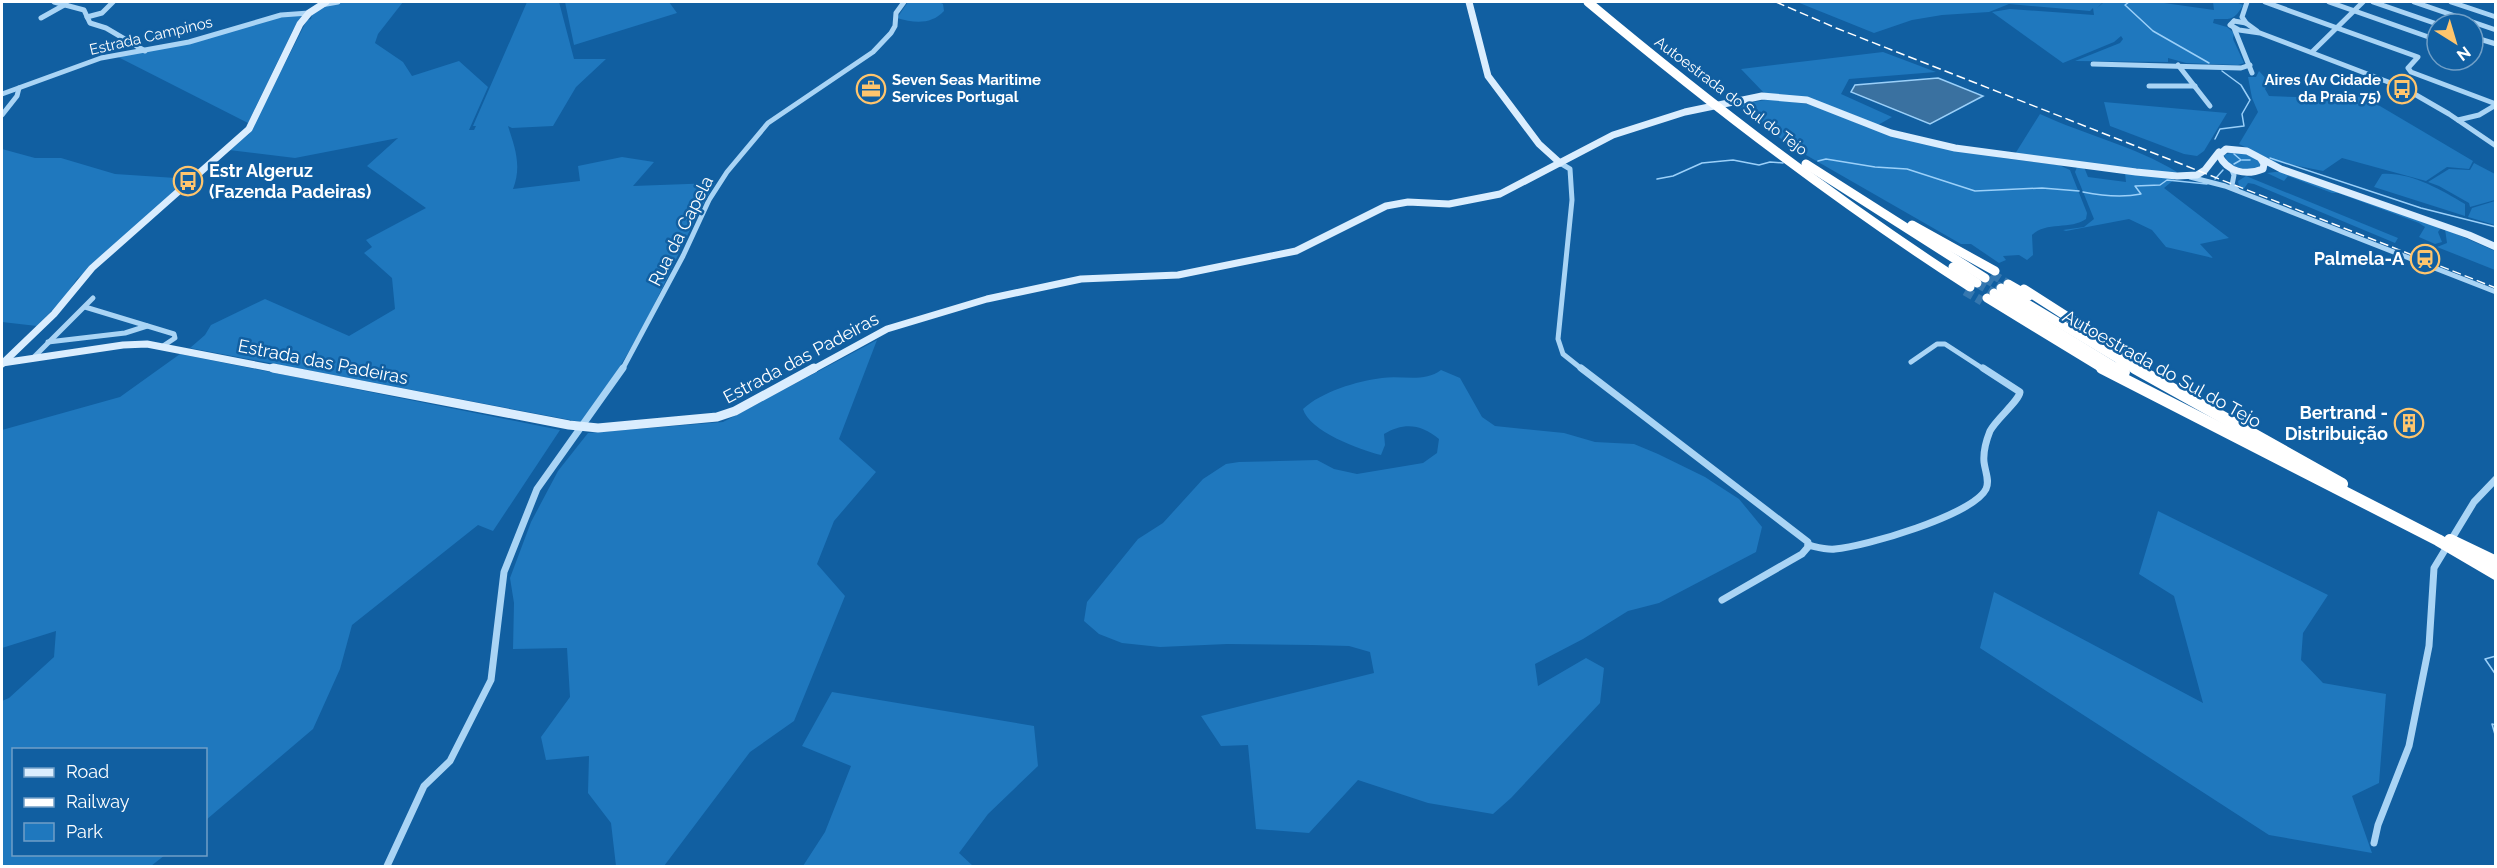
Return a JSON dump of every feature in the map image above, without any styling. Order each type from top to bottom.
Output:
[{"type":"highway","name":"Autoestrada do Sul do Tejo","points":[[1588,2],[1667,68],[1884,232],[1931,265],[1978,282]]},
{"type":"highway","name":"Autoestrada do Sul do Tejo","points":[[1598,2],[1684,72],[1863,209],[1978,282]]},
{"type":"highway","name":"Autoestrada do Sul do Tejo","points":[[1805,164],[1896,216],[1978,282]]},
{"type":"highway","name":"Autoestrada do Sul do Tejo","points":[[1859,212],[1978,282]]},
{"type":"highway","name":"Autoestrada do Sul do Tejo","points":[[1884,232],[1978,282]]},
{"type":"highway","name":"Autoestrada do Sul do Tejo","points":[[1995,293],[2059,346],[2219,430],[2438,540],[2496,574]]},
{"type":"highway","name":"Autoestrada do Sul do Tejo","points":[[1995,293],[2135,360],[2317,470],[2496,564]]},
{"type":"highway","name":"Autoestrada do Sul do Tejo","points":[[1995,293],[2100,367]]},
{"type":"highway","name":"Autoestrada do Sul do Tejo","points":[[1995,293],[2130,382]]},
{"type":"highway","name":"Autoestrada do Sul do Tejo","points":[[1995,293],[2171,399],[2258,444],[2317,470]]},
{"type":"street","points":[[54,2],[84,10],[90,23],[106,28],[145,51]]},
{"type":"street","points":[[87,17],[102,13],[113,2]]},
{"type":"street","points":[[2,363],[54,314],[92,268],[249,129],[300,24],[309,13],[323,3],[338,2]]},
{"type":"street","name":"Rua da Capela","points":[[387,867],[424,786],[450,761],[491,680],[504,572],[537,489],[553,464],[584,427],[627,363],[683,256],[702,211],[727,172],[768,123],[811,92],[870,55],[891,33],[895,26],[896,13],[904,2]]},
{"type":"street","points":[[1469,2],[1488,76],[1539,144],[1560,163],[1561,167],[1570,172],[1572,200],[1558,339],[1563,354],[1802,535],[1808,545]]},
{"type":"street","points":[[2247,2],[2242,17],[2230,23],[2234,28],[2260,33],[2400,86],[2458,120],[2496,146]]},
{"type":"street","points":[[2265,2],[2418,57],[2408,68],[2411,72],[2496,104]]},
{"type":"street","points":[[2329,2],[2425,36]]},
{"type":"street","points":[[2312,52],[2363,2]]},
{"type":"street","points":[[2373,2],[2425,20]]},
{"type":"street","points":[[2414,2],[2441,12]]},
{"type":"street","points":[[2451,2],[2481,12]]},
{"type":"street","points":[[42,18],[66,4]]},
{"type":"street","name":"Estrada Campinos","points":[[2,94],[82,64],[189,42],[281,15],[309,13]]},
{"type":"street","points":[[2241,68],[2252,73],[2243,51],[2246,23],[2242,17]]},
{"type":"street","points":[[2234,21],[2246,23]]},
{"type":"street","points":[[123,54],[135,46]]},
{"type":"street","points":[[2093,64],[2241,68],[2250,65]]},
{"type":"street","points":[[2178,65],[2210,106]]},
{"type":"street","points":[[2149,86],[2195,86]]},
{"type":"street","points":[[2,116],[17,96],[19,88]]},
{"type":"street","name":"Estrada das Padeiras","points":[[2,363],[123,345],[163,346],[584,427],[717,417],[735,411],[876,334],[909,322],[987,299],[1071,281],[1178,275],[1296,251],[1312,246],[1386,206],[1408,202],[1449,204],[1500,194],[1603,138],[1661,119],[1762,96],[1790,97],[1815,102],[1891,133],[1955,148],[2188,176]]},
{"type":"street","points":[[2458,120],[2479,115],[2496,104]]},
{"type":"street","points":[[2188,176],[2200,174],[2219,152],[2226,149],[2238,149],[2290,172],[2475,237],[2496,247]]},
{"type":"street","points":[[2219,152],[2220,159],[2230,167],[2235,178]]},
{"type":"street","points":[[2261,159],[2263,169]]},
{"type":"street","points":[[2208,167],[2216,164],[2246,172],[2257,172],[2263,169],[2290,172]]},
{"type":"street","points":[[2246,172],[2235,178],[2232,185],[2246,195]]},
{"type":"street","points":[[2188,176],[2246,195],[2496,294]]},
{"type":"street","points":[[32,359],[93,298]]},
{"type":"street","points":[[85,307],[174,334],[175,338],[163,346]]},
{"type":"street","points":[[48,342],[125,333],[148,326]]},
{"type":"street","points":[[1808,545],[1835,549],[1890,538],[1972,503],[1986,491],[1988,481],[1984,461],[1986,443],[1995,423],[2007,407],[2019,398],[2020,392],[1945,344],[1937,344],[1911,362]]},
{"type":"street","points":[[2374,843],[2378,825],[2409,746],[2429,646],[2434,568],[2474,502],[2496,479]]},
{"type":"street","points":[[1722,600],[1802,554],[1808,545]]},
{"type":"green space","points":[[343,2],[403,2],[378,34],[375,43],[403,62],[412,76],[459,61],[488,87],[469,130],[474,130],[476,126],[473,126],[527,2],[559,2],[574,59],[606,59],[576,87],[553,126],[512,128],[508,126],[517,165],[513,189],[580,181],[578,166],[622,157],[654,162],[633,186],[715,183],[632,346],[581,422],[190,348],[205,335],[211,325],[265,299],[349,336],[395,309],[392,278],[364,253],[372,247],[366,240],[426,208],[367,166],[398,138],[295,158],[229,150],[249,134],[307,20],[311,19],[312,14],[323,6]]},
{"type":"green space","points":[[565,2],[669,2],[677,13],[574,45]]},
{"type":"green space","points":[[908,2],[939,2],[943,4],[944,11],[934,19],[922,22],[897,18]]},
{"type":"green space","points":[[1797,2],[2103,2],[2097,8],[2104,2],[2157,2],[2214,10],[2213,2],[2236,2],[2243,5],[2237,14],[2228,19],[2214,19],[2213,23],[2227,27],[2234,33],[2233,39],[2244,63],[2238,65],[2186,63],[2168,58],[2168,62],[2075,61],[2120,43],[2123,39],[2121,36],[2114,42],[2063,63],[1992,12],[2010,9],[2094,15],[2093,8],[2090,11],[2009,4],[1989,12],[1942,15],[1912,20],[1874,33]]},
{"type":"green space","points":[[290,15],[304,15],[293,30],[248,123],[118,57]]},
{"type":"green space","points":[[1883,52],[1936,72],[1849,79],[1841,94],[1892,117],[1878,125],[1809,100],[1765,94],[1741,69]]},
{"type":"green space","points":[[2259,71],[2269,82],[2265,89],[2269,96],[2363,96],[2473,161],[2469,169],[2447,167],[2426,181],[2342,158],[2323,171],[2273,161],[2239,144],[2258,112],[2252,98],[2248,77],[2256,77]]},
{"type":"green space","points":[[1771,99],[1814,105],[1866,127],[2003,158],[2059,165],[2070,170],[2087,213],[2086,219],[2038,231],[2032,235],[2033,255],[2027,260],[2019,255],[2003,256],[2006,260],[1999,263],[1971,244],[1961,244],[1792,147],[1736,105]]},
{"type":"green space","points":[[2104,102],[2227,113],[2204,151],[2197,156],[2184,154],[2110,126]]},
{"type":"green space","points":[[2040,114],[2144,155],[2177,172],[2176,174],[2015,154]]},
{"type":"green space","points":[[2,149],[35,158],[61,158],[115,174],[191,179],[77,279],[64,298],[37,326],[2,322]]},
{"type":"green space","points":[[2236,151],[2254,156],[2261,163],[2260,168],[2246,171],[2229,164],[2224,155]]},
{"type":"green space","points":[[2474,163],[2495,174],[2495,200],[2470,207],[2469,203],[2428,182],[2449,169],[2470,170]]},
{"type":"green space","points":[[2077,167],[2084,167],[2088,177],[2126,182],[2125,173],[2176,178],[2164,188],[2229,238],[2200,244],[2213,258],[2166,247],[2152,230],[2129,219],[2066,231],[2063,230],[2084,227],[2094,219],[2075,172]]},
{"type":"green space","points":[[2280,172],[2441,228],[2438,232],[2442,242],[2435,244],[2419,237],[2425,227],[2419,223],[2288,176],[2284,181],[2267,173]]},
{"type":"green space","points":[[2382,174],[2404,176],[2436,188],[2465,204],[2465,216],[2374,187]]},
{"type":"green space","points":[[2246,176],[2398,238],[2395,243],[2254,184],[2248,183],[2243,190],[2238,181]]},
{"type":"green space","points":[[2495,201],[2495,225],[2468,217],[2472,208]]},
{"type":"green space","points":[[2445,229],[2495,251],[2495,270],[2437,247],[2447,243]]},
{"type":"green space","points":[[877,340],[839,439],[876,472],[834,521],[817,564],[845,596],[794,721],[750,752],[664,866],[616,866],[611,823],[588,793],[589,756],[546,760],[541,737],[570,697],[567,648],[513,649],[514,603],[510,578],[531,522],[558,471],[588,433],[723,422]]},
{"type":"green space","points":[[180,354],[560,430],[493,531],[478,525],[352,625],[340,669],[313,729],[207,819],[207,748],[12,748],[12,856],[164,856],[151,866],[2,866],[2,701],[9,698],[54,657],[56,631],[2,648],[2,430],[120,397]]},
{"type":"green space","points":[[1441,370],[1460,378],[1482,417],[1495,426],[1564,433],[1595,442],[1634,444],[1705,477],[1739,499],[1762,527],[1756,552],[1659,603],[1628,611],[1583,639],[1535,664],[1538,686],[1586,658],[1604,668],[1600,703],[1511,798],[1493,814],[1428,803],[1358,780],[1309,833],[1256,829],[1248,745],[1221,746],[1201,716],[1374,673],[1370,652],[1349,646],[1227,644],[1160,647],[1122,643],[1099,634],[1084,621],[1087,602],[1138,539],[1163,523],[1203,479],[1226,464],[1317,460],[1334,469],[1357,474],[1423,463],[1437,453],[1439,439],[1426,430],[1405,426],[1391,430],[1384,434],[1385,445],[1381,455],[1361,449],[1325,432],[1307,417],[1303,409],[1319,397],[1351,385],[1390,377],[1427,376]]},
{"type":"green space","points":[[2158,511],[2328,595],[2303,633],[2301,660],[2323,683],[2386,694],[2379,783],[2352,796],[2372,853],[2269,835],[1980,648],[1994,592],[2203,703],[2174,596],[2139,574]]},
{"type":"green space","points":[[832,692],[1034,726],[1038,766],[988,814],[959,853],[973,866],[803,866],[825,832],[851,766],[802,746]]},
{"type":"shaded area","points":[[1938,78],[1983,96],[1930,124],[1851,92],[1855,85]]},
{"type":"waterway","points":[[2129,2],[2125,5],[2153,31],[2209,63]]},
{"type":"waterway","points":[[2215,139],[2220,129],[2244,126],[2242,114],[2250,100],[2241,85],[2222,71]]},
{"type":"waterway","points":[[2234,154],[2241,160],[2234,164]]},
{"type":"waterway","points":[[2270,158],[2421,208],[2496,227]]},
{"type":"waterway","points":[[1818,161],[1826,159],[1875,167],[1907,169],[1975,191],[2042,188],[2079,191]]},
{"type":"waterway","points":[[1657,179],[1673,176],[1702,163],[1733,160],[1759,165],[1770,162],[1783,163]]},
{"type":"waterway","points":[[2242,160],[2250,160]]},
{"type":"waterway","points":[[2215,179],[2223,170]]},
{"type":"waterway","points":[[2083,192],[2126,196],[2141,194],[2135,186],[2160,185],[2167,180],[2207,184]]},
{"type":"waterway","points":[[2496,656],[2485,659],[2496,675]]},
{"type":"waterway","points":[[2495,676],[2496,686]]},
{"type":"waterway","points":[[2496,725],[2492,724],[2496,738]]},
{"type":"tunnel","points":[[1992,274],[2008,284]]},
{"type":"tunnel","points":[[1985,278],[2001,288]]},
{"type":"tunnel","points":[[1977,283],[1994,293]]},
{"type":"tunnel","points":[[1965,291],[1982,301]]},
{"type":"railway","points":[[1776,2],[1836,28],[2496,288]]},
{"type":"place","name":"Seven Seas Maritime Services Portugal","points":[[871,89]]},
{"type":"place","name":"Aires (Av Cidade da Praia 75)","points":[[2402,89]]},
{"type":"place","name":"Estr Algeruz (Fazenda Padeiras)","points":[[188,181]]},
{"type":"place","name":"Palmela-A","points":[[2425,259]]},
{"type":"place","name":"Bertrand - Distribuição","points":[[2409,423]]}]
